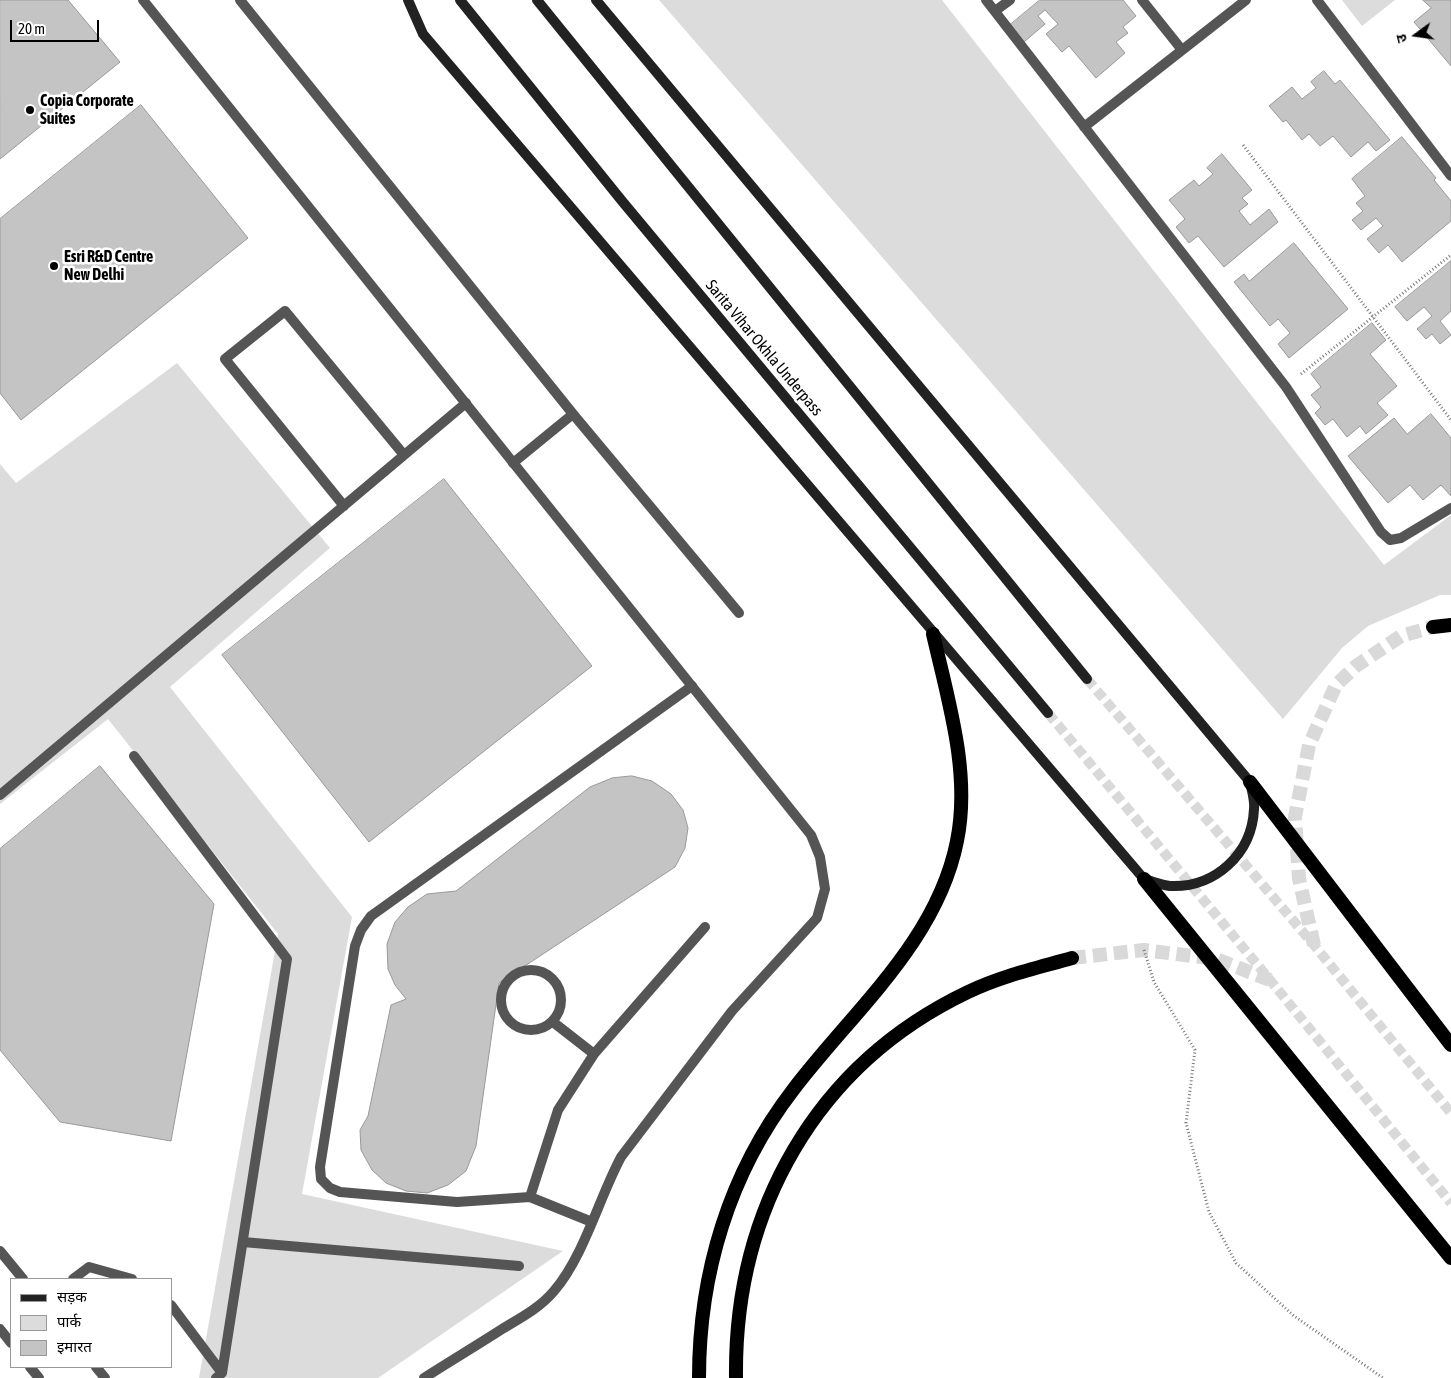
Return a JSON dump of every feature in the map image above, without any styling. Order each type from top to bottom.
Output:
[{"type":"highway","points":[[1433,626],[1451,625]]},
{"type":"highway","points":[[699,1378],[699,1346],[712,1254],[726,1210],[744,1168],[766,1128],[793,1090],[885,980],[914,938],[942,893],[950,869],[957,841],[961,805],[958,760],[954,722],[933,634]]},
{"type":"highway","points":[[1250,782],[1451,1045]]},
{"type":"highway","points":[[1144,879],[1451,1258]]},
{"type":"highway","points":[[736,1378],[739,1306],[747,1266],[758,1227],[780,1175],[814,1120],[840,1088],[868,1059],[898,1034],[932,1011],[968,992],[1005,976],[1072,958]]},
{"type":"main road","points":[[408,0],[423,34],[1144,879],[1169,886],[1195,884],[1219,874],[1238,856],[1250,834],[1255,808],[1250,782],[596,0]]},
{"type":"main road","name":"Sarita Vihar Okhla Underpass","points":[[460,0],[622,201],[1048,714]]},
{"type":"main road","points":[[537,0],[1087,679]]},
{"type":"street","points":[[143,0],[811,835],[820,857],[825,888],[817,918],[732,1011],[621,1157],[607,1184],[592,1222],[564,1277],[555,1290],[538,1307],[424,1378]]},
{"type":"street","points":[[240,0],[573,414],[739,613]]},
{"type":"street","points":[[986,0],[1286,386],[1381,532],[1390,540],[1401,538],[1451,508]]},
{"type":"street","points":[[995,11],[1010,0]]},
{"type":"street","points":[[1142,0],[1182,50]]},
{"type":"street","points":[[1084,126],[1246,0]]},
{"type":"street","points":[[1316,0],[1451,176]]},
{"type":"street","points":[[344,506],[225,359],[285,311],[404,455]]},
{"type":"street","points":[[0,795],[466,403]]},
{"type":"street","points":[[513,463],[573,414]]},
{"type":"street","points":[[592,1222],[530,1197],[457,1202],[340,1192],[330,1188],[321,1179],[320,1166],[356,946],[361,930],[370,916],[692,686]]},
{"type":"street","points":[[134,756],[287,959],[243,1242],[219,1375]]},
{"type":"street","points":[[530,1197],[558,1110],[594,1054],[705,927]]},
{"type":"street","points":[[526,970],[536,971],[545,973],[559,986],[562,1005],[554,1022],[536,1031],[517,1028],[504,1015],[501,996],[509,978],[526,970]]},
{"type":"street","points":[[554,1022],[594,1054]]},
{"type":"street","points":[[243,1242],[519,1266]]},
{"type":"street","points":[[0,1251],[23,1278]]},
{"type":"street","points":[[73,1278],[89,1267],[128,1278]]},
{"type":"street","points":[[172,1307],[219,1375]]},
{"type":"street","points":[[0,1329],[10,1342]]},
{"type":"street","points":[[31,1368],[39,1378]]},
{"type":"street","points":[[97,1368],[105,1378]]},
{"type":"path","points":[[1243,145],[1451,420]]},
{"type":"path","points":[[1286,386],[1451,255]]},
{"type":"path","points":[[1144,950],[1154,982],[1195,1050],[1186,1123],[1209,1212],[1236,1262],[1294,1316],[1383,1378]]},
{"type":"green space","points":[[659,0],[942,0],[1384,565],[1451,515],[1451,595],[1440,595],[1368,626],[1342,648],[1283,719]]},
{"type":"green space","points":[[1342,0],[1395,0],[1362,26]]},
{"type":"green space","points":[[177,363],[330,548],[170,687],[352,917],[302,1194],[563,1251],[378,1378],[199,1378],[278,934],[108,719],[0,804],[0,464],[16,483]]},
{"type":"building","name":"Copia Corporate Suites","points":[[0,0],[68,0],[120,62],[0,159]]},
{"type":"building","points":[[1040,0],[1123,0],[1136,16],[1123,27],[1128,33],[1116,42],[1125,53],[1096,78],[1069,46],[1062,52],[1046,34],[1058,24],[1045,10],[1038,16],[1045,24],[1024,42],[1010,25]]},
{"type":"building","points":[[1423,0],[1451,0],[1451,66],[1414,22],[1431,8]]},
{"type":"building","points":[[1324,71],[1335,84],[1340,80],[1390,140],[1376,151],[1368,142],[1351,157],[1333,136],[1320,146],[1309,134],[1302,140],[1286,120],[1283,122],[1269,106],[1292,87],[1302,99],[1316,88],[1311,82]]},
{"type":"building","points":[[141,105],[248,238],[21,420],[0,393],[0,219]]},
{"type":"building","points":[[1402,137],[1436,178],[1434,180],[1451,201],[1451,221],[1402,262],[1388,245],[1379,253],[1367,239],[1383,226],[1376,218],[1361,230],[1352,220],[1363,211],[1356,203],[1365,196],[1352,179]]},
{"type":"building","points":[[1222,154],[1252,190],[1242,198],[1248,204],[1239,211],[1250,225],[1269,209],[1278,222],[1224,267],[1198,236],[1189,243],[1176,227],[1185,219],[1169,200],[1194,180],[1199,186],[1213,174],[1207,168]]},
{"type":"building","points":[[1294,243],[1348,309],[1289,358],[1278,344],[1290,333],[1278,319],[1270,326],[1234,282],[1244,274],[1249,281]]},
{"type":"building","points":[[1451,261],[1451,311],[1440,321],[1451,335],[1440,344],[1432,334],[1426,339],[1417,329],[1432,316],[1424,307],[1407,321],[1395,307]]},
{"type":"building","points":[[1372,323],[1386,340],[1370,354],[1397,386],[1377,403],[1388,415],[1366,434],[1360,426],[1347,437],[1333,419],[1325,425],[1315,413],[1321,407],[1311,395],[1321,387],[1311,374]]},
{"type":"building","points":[[1431,414],[1451,438],[1451,496],[1441,485],[1423,500],[1410,485],[1388,503],[1348,456],[1394,418],[1407,434]]},
{"type":"building","points":[[444,479],[592,666],[369,842],[222,655]]},
{"type":"building","points":[[100,766],[214,904],[171,1141],[60,1122],[0,1050],[0,849]]},
{"type":"building","points":[[632,776],[652,781],[671,794],[683,810],[688,828],[685,848],[675,867],[499,983],[476,1146],[466,1171],[448,1185],[427,1193],[406,1191],[386,1183],[372,1170],[361,1150],[360,1130],[368,1116],[391,1005],[406,999],[395,985],[388,969],[387,944],[395,922],[408,907],[427,894],[456,891],[590,787],[612,778]]},
{"type":"tunnel","points":[[1314,945],[1299,879],[1295,817],[1309,745],[1336,685],[1356,666],[1401,636],[1433,627]]},
{"type":"tunnel","points":[[1087,679],[1314,945],[1451,1113]]},
{"type":"tunnel","points":[[1048,713],[1270,980],[1451,1203]]},
{"type":"tunnel","points":[[1072,958],[1144,950],[1216,959],[1270,980]]},
{"type":"place","name":"Copia Corporate Suites","points":[[30,110]]},
{"type":"place","name":"Esri R&D Centre New Delhi","points":[[54,266]]}]
